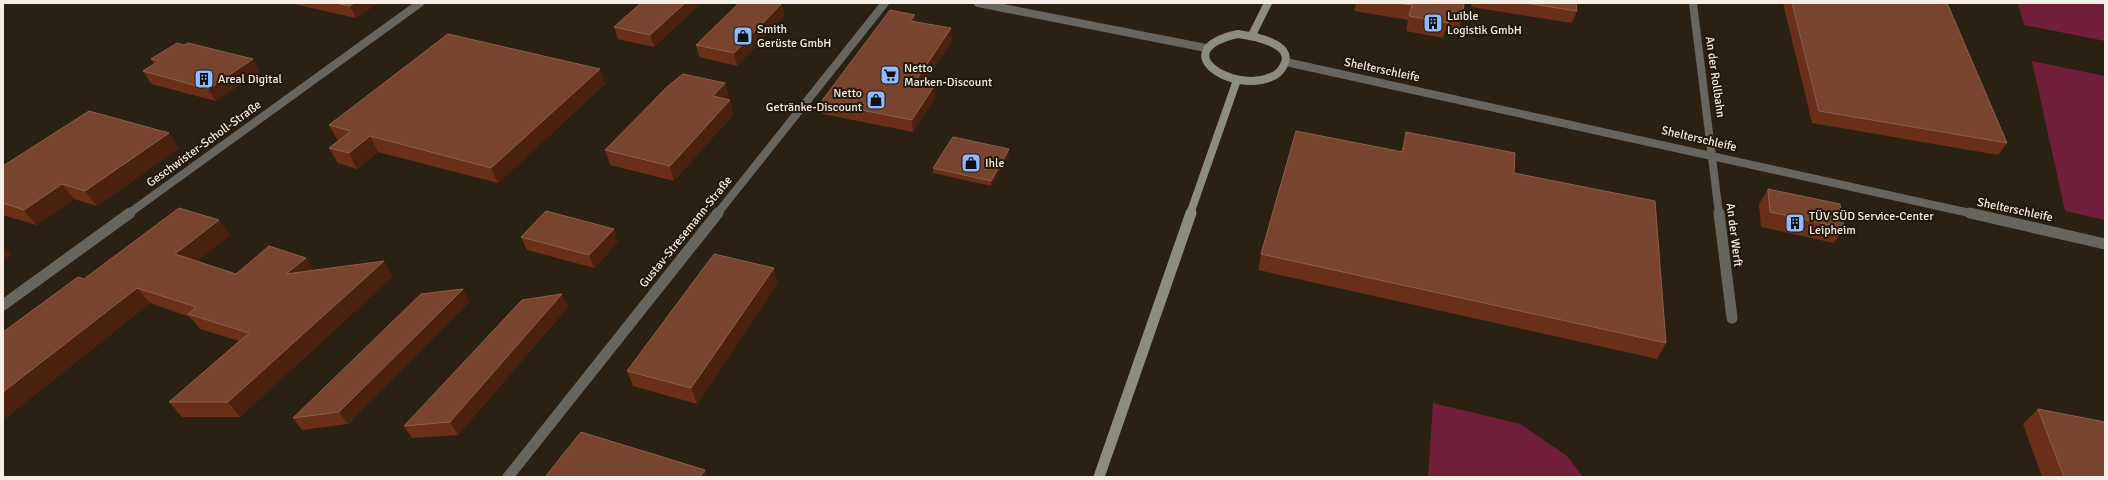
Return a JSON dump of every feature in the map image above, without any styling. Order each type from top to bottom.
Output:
[{"type":"main road","points":[[1252,35],[1268,3]]},
{"type":"main road","points":[[1252,35],[1266,39],[1277,46],[1284,54],[1286,62],[1281,71],[1270,78],[1254,81],[1237,80],[1214,71],[1207,64],[1204,56],[1206,48],[1213,41],[1224,36],[1252,35]]},
{"type":"main road","points":[[1099,477],[1237,80]]},
{"type":"street","name":"Geschwister-Scholl-Straße","points":[[3,304],[420,3]]},
{"type":"street","name":"Gustav-Stresemann-Straße","points":[[508,477],[885,3]]},
{"type":"street","points":[[978,3],[1206,48]]},
{"type":"street","name":"An der Rollbahn","points":[[1693,3],[1714,155]]},
{"type":"street","name":"Shelterschleife","points":[[1286,62],[1714,155],[1805,178],[2105,244]]},
{"type":"street","name":"An der Werft","points":[[1714,155],[1714,176],[1732,318]]},
{"type":"shaded area","points":[[2018,3],[2105,3],[2105,41],[2024,25]]},
{"type":"shaded area","points":[[2032,61],[2105,76],[2105,220],[2065,211]]},
{"type":"shaded area","points":[[1433,403],[1520,424],[1567,456],[1583,477],[1428,477]]},
{"type":"building","points":[[335,3],[354,3],[350,6]]},
{"type":"building","points":[[641,3],[685,3],[650,35],[614,27]]},
{"type":"building","points":[[739,3],[782,3],[734,53],[696,45]]},
{"type":"building","points":[[1398,3],[1464,3],[1463,14],[1449,11],[1448,23],[1409,16],[1412,5]]},
{"type":"building","points":[[1525,3],[1576,3],[1577,11]]},
{"type":"building","points":[[1792,3],[1947,3],[2007,143],[1819,111]]},
{"type":"building","name":"Netto Marken-Discount","points":[[890,10],[915,15],[910,21],[951,28],[915,82],[934,86],[912,120],[821,102]]},
{"type":"building","points":[[448,34],[600,69],[491,168],[370,136],[349,153],[329,148],[351,131],[329,125]]},
{"type":"building","points":[[177,43],[184,45],[188,43],[253,59],[208,89],[143,71],[159,61],[151,59]]},
{"type":"building","points":[[683,74],[725,83],[713,96],[730,100],[670,166],[605,150],[668,86]]},
{"type":"building","points":[[89,111],[169,133],[85,191],[62,184],[24,210],[3,203],[3,166]]},
{"type":"building","points":[[1296,131],[1403,152],[1406,132],[1515,153],[1514,173],[1655,201],[1666,343],[1261,254]]},
{"type":"building","name":"Ihle","points":[[953,137],[1009,149],[991,181],[933,168]]},
{"type":"building","points":[[1768,189],[1840,204],[1844,228],[1770,212]]},
{"type":"building","points":[[179,208],[219,220],[175,254],[236,274],[269,246],[306,258],[286,274],[384,261],[228,402],[169,402],[249,333],[188,314],[196,307],[137,288],[3,392],[3,332],[78,277],[84,279]]},
{"type":"building","points":[[546,211],[614,229],[589,255],[521,237]]},
{"type":"building","points":[[714,254],[774,268],[691,388],[627,371]]},
{"type":"building","points":[[463,289],[339,412],[293,418],[421,294]]},
{"type":"building","points":[[562,294],[450,422],[404,426],[522,300]]},
{"type":"building","points":[[2038,409],[2105,422],[2105,477],[2064,477]]},
{"type":"building","points":[[581,432],[705,470],[700,477],[545,477]]},
{"type":"place","name":"Luible Logistik GmbH","points":[[1433,23]]},
{"type":"place","name":"Smith Gerüste GmbH","points":[[743,36]]},
{"type":"place","name":"Netto Marken-Discount","points":[[890,75]]},
{"type":"place","name":"Areal Digital","points":[[204,79]]},
{"type":"place","name":"Netto Getränke-Discount","points":[[876,100]]},
{"type":"place","name":"Ihle","points":[[971,163]]},
{"type":"place","name":"TÜV SÜD Service-Center Leipheim","points":[[1795,223]]}]
